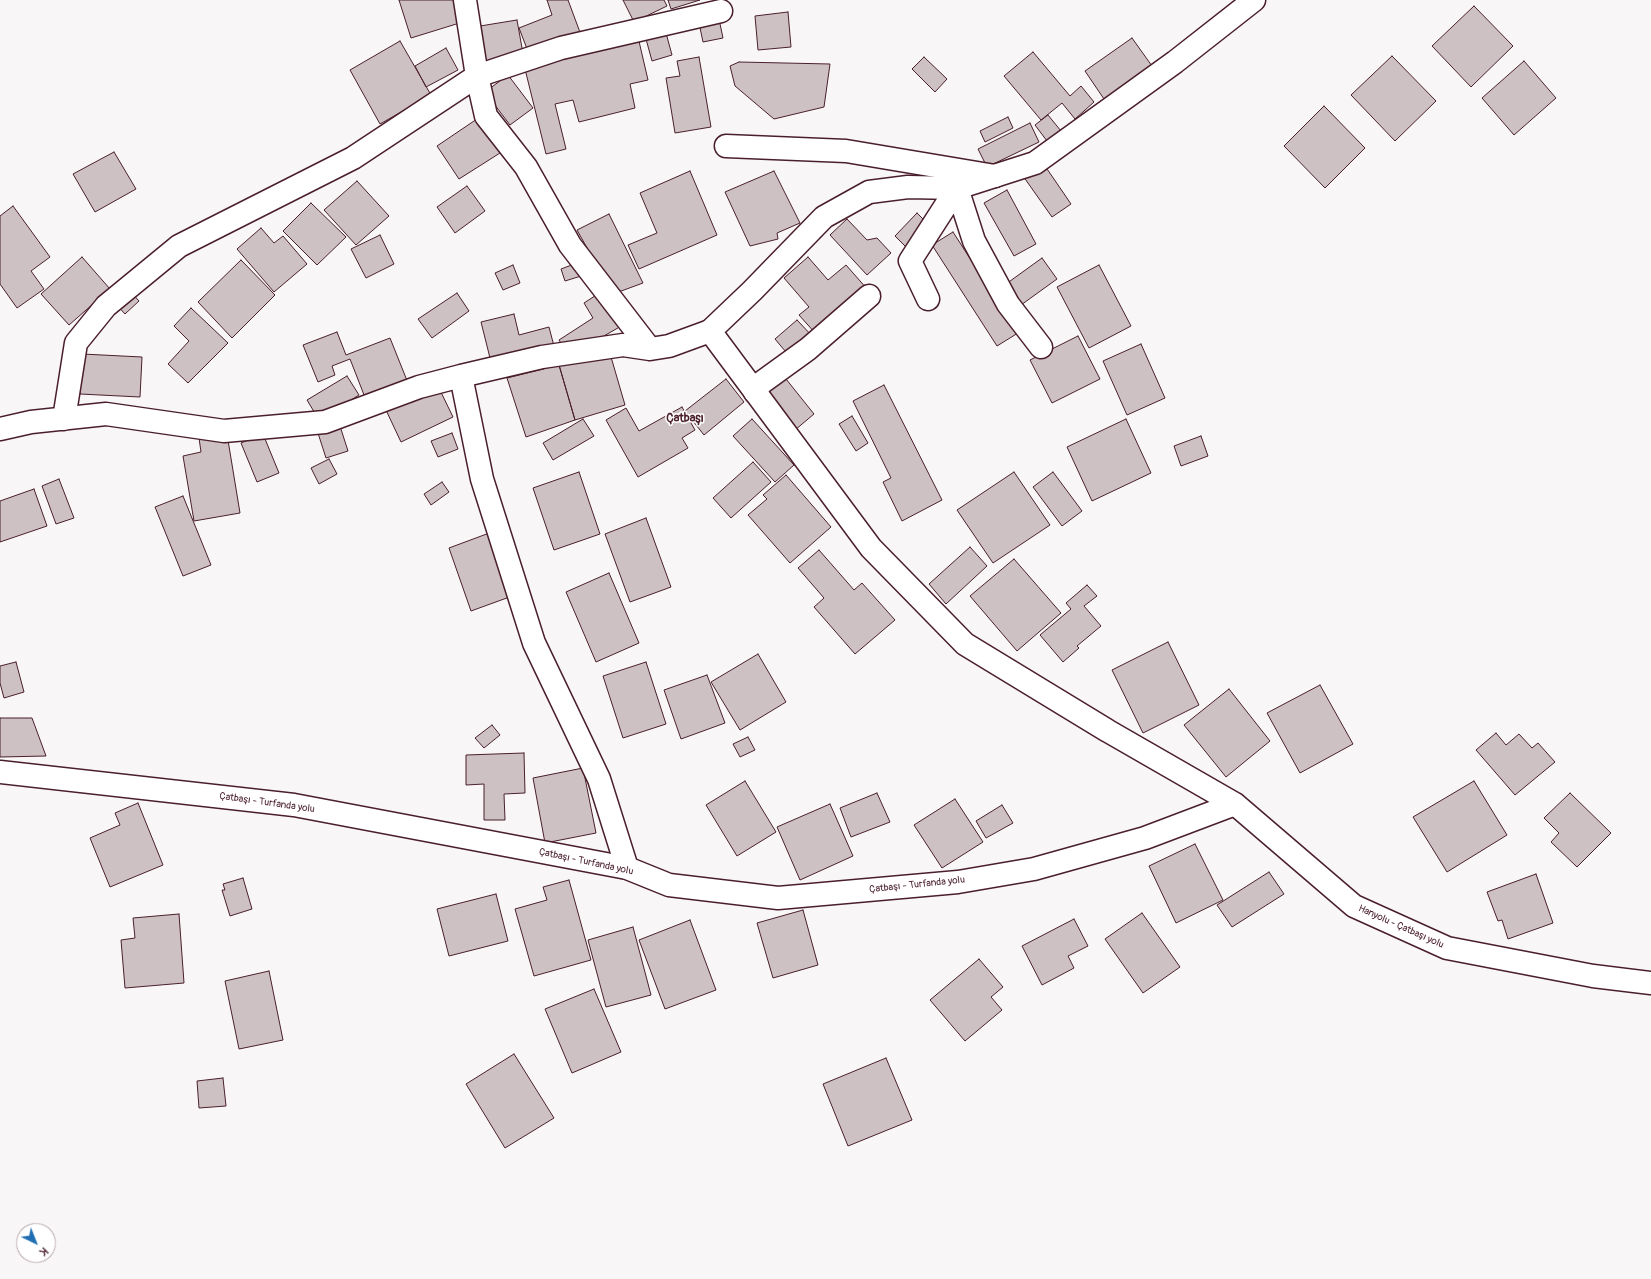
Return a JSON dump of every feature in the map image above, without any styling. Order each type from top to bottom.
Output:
[{"type":"street","points":[[465,0],[477,76],[486,116],[526,167],[570,246],[650,349]]},
{"type":"street","points":[[0,429],[31,422],[106,414],[224,431],[325,422],[419,387],[542,357],[623,345],[650,349],[669,346],[710,331],[752,291],[824,217],[869,192],[908,187],[958,188],[1036,163],[1175,62],[1254,0]]},
{"type":"street","points":[[64,419],[76,343],[106,306],[179,246],[353,158],[477,76],[561,48],[721,11]]},
{"type":"street","points":[[726,146],[846,151],[995,176]]},
{"type":"street","points":[[928,299],[910,261],[958,188]]},
{"type":"street","points":[[958,188],[974,241],[1008,304],[1041,347]]},
{"type":"street","points":[[755,392],[761,383],[808,349],[869,296]]},
{"type":"street","name":"Hanyolu - Çatbaşı yolu","points":[[710,331],[871,548],[965,644],[1108,731],[1235,804],[1354,906],[1447,948],[1593,976],[1651,983]]},
{"type":"street","points":[[461,376],[482,479],[534,643],[600,779],[627,868]]},
{"type":"street","name":"Çatbaşı - Turfanda yolu","points":[[0,772],[294,806],[627,868],[669,885],[778,898],[958,882],[1034,869],[1145,838],[1235,804]]},
{"type":"building","points":[[399,0],[460,0],[466,21],[411,38]]},
{"type":"building","points":[[547,0],[568,0],[581,35],[529,54],[519,28],[552,15]]},
{"type":"building","points":[[623,0],[664,0],[667,6],[634,22]]},
{"type":"building","points":[[668,0],[700,0],[671,9]]},
{"type":"building","points":[[1474,6],[1513,46],[1471,87],[1432,46]]},
{"type":"building","points":[[788,12],[791,47],[758,50],[755,16]]},
{"type":"building","points":[[719,19],[723,38],[703,42],[699,23]]},
{"type":"building","points":[[517,20],[524,59],[480,66],[474,27]]},
{"type":"building","points":[[666,33],[672,55],[652,61],[646,39]]},
{"type":"building","points":[[638,37],[648,80],[630,84],[635,108],[579,122],[573,100],[555,104],[566,149],[546,154],[524,65]]},
{"type":"building","points":[[1132,38],[1152,66],[1104,99],[1085,71]]},
{"type":"building","points":[[400,41],[431,95],[380,124],[350,70]]},
{"type":"building","points":[[446,48],[458,70],[426,87],[415,66]]},
{"type":"building","points":[[1033,52],[1070,96],[1081,86],[1094,102],[1075,119],[1062,103],[1041,120],[1004,76]]},
{"type":"building","points":[[1392,56],[1436,101],[1395,141],[1351,95]]},
{"type":"building","points":[[699,57],[711,127],[675,133],[666,78],[680,76],[677,61]]},
{"type":"building","points":[[924,57],[947,79],[935,92],[912,69]]},
{"type":"building","points":[[1524,61],[1556,98],[1514,135],[1482,98]]},
{"type":"building","points":[[739,62],[830,64],[824,107],[774,119],[735,86],[730,66]]},
{"type":"building","points":[[508,75],[533,108],[510,125],[485,92]]},
{"type":"building","points":[[1324,106],[1365,148],[1325,188],[1284,146]]},
{"type":"building","points":[[1048,115],[1061,131],[1047,141],[1035,125]]},
{"type":"building","points":[[1008,117],[1013,128],[985,142],[980,131]]},
{"type":"building","points":[[477,119],[500,153],[459,179],[437,146]]},
{"type":"building","points":[[1030,123],[1039,142],[987,167],[978,149]]},
{"type":"building","points":[[114,152],[136,189],[95,212],[73,174]]},
{"type":"building","points":[[1043,163],[1071,204],[1052,217],[1023,176]]},
{"type":"building","points":[[690,171],[717,235],[639,269],[628,245],[657,233],[640,193]]},
{"type":"building","points":[[774,171],[800,223],[777,233],[778,239],[750,246],[725,192]]},
{"type":"building","points":[[357,181],[389,216],[356,245],[324,210]]},
{"type":"building","points":[[467,186],[485,211],[455,233],[437,207]]},
{"type":"building","points":[[1007,190],[1036,244],[1014,256],[984,203]]},
{"type":"building","points":[[311,203],[346,237],[317,265],[283,231]]},
{"type":"building","points":[[13,206],[50,257],[31,271],[44,289],[17,308],[0,284],[0,216]]},
{"type":"building","points":[[917,213],[928,224],[906,247],[895,236]]},
{"type":"building","points":[[609,214],[643,283],[613,294],[577,230]]},
{"type":"building","points":[[847,219],[867,240],[877,238],[891,253],[867,275],[830,235]]},
{"type":"building","points":[[261,228],[274,243],[283,236],[307,264],[274,292],[237,249]]},
{"type":"building","points":[[953,232],[1018,333],[997,346],[932,245]]},
{"type":"building","points":[[380,235],[394,264],[366,278],[351,249]]},
{"type":"building","points":[[82,257],[110,289],[69,325],[41,294]]},
{"type":"building","points":[[808,257],[828,280],[846,265],[868,290],[816,334],[799,315],[809,307],[784,278]]},
{"type":"building","points":[[1042,258],[1057,279],[1021,305],[1006,284]]},
{"type":"building","points":[[241,260],[275,295],[232,338],[198,302]]},
{"type":"building","points":[[577,263],[581,276],[565,281],[561,269]]},
{"type":"building","points":[[513,265],[520,283],[503,290],[495,273]]},
{"type":"building","points":[[1099,265],[1131,326],[1089,348],[1057,287]]},
{"type":"building","points":[[128,289],[139,301],[125,314],[114,302]]},
{"type":"building","points":[[604,290],[623,325],[590,344],[567,353],[559,340],[593,318],[584,303]]},
{"type":"building","points":[[457,293],[469,311],[432,338],[418,319]]},
{"type":"building","points":[[191,308],[228,343],[188,383],[168,364],[189,341],[174,326]]},
{"type":"building","points":[[514,314],[519,335],[549,327],[555,350],[492,366],[481,322]]},
{"type":"building","points":[[797,320],[814,338],[791,358],[775,339]]},
{"type":"building","points":[[337,332],[346,355],[390,338],[408,383],[366,400],[350,359],[332,366],[335,375],[318,382],[303,345]]},
{"type":"building","points":[[1078,336],[1100,379],[1052,403],[1030,360]]},
{"type":"building","points":[[1141,344],[1165,398],[1127,415],[1103,361]]},
{"type":"building","points":[[609,350],[625,405],[575,420],[559,365]]},
{"type":"building","points":[[82,354],[142,357],[140,397],[80,394]]},
{"type":"building","points":[[559,365],[575,420],[526,437],[507,378]]},
{"type":"building","points":[[782,374],[814,414],[795,430],[762,391]]},
{"type":"building","points":[[347,376],[359,395],[319,420],[307,400]]},
{"type":"building","points":[[726,379],[744,402],[704,435],[685,411]]},
{"type":"building","points":[[437,384],[453,417],[401,442],[385,408]]},
{"type":"building","points":[[884,385],[942,500],[902,521],[883,482],[891,478],[853,401]]},
{"type":"building","points":[[682,407],[695,430],[682,438],[688,448],[638,477],[606,420],[626,408],[639,431]]},
{"type":"building","points":[[852,416],[868,443],[856,451],[839,424]]},
{"type":"building","points":[[583,419],[594,436],[553,460],[543,443]]},
{"type":"building","points":[[752,419],[794,465],[775,482],[733,436]]},
{"type":"building","points":[[1126,419],[1151,473],[1092,501],[1067,447]]},
{"type":"building","points":[[339,423],[348,451],[326,458],[317,430]]},
{"type":"building","points":[[452,433],[458,449],[438,457],[431,441]]},
{"type":"building","points":[[227,434],[240,513],[194,521],[183,456],[201,452],[199,438]]},
{"type":"building","points":[[263,434],[279,473],[257,482],[241,443]]},
{"type":"building","points":[[1201,436],[1208,456],[1181,466],[1174,446]]},
{"type":"building","points":[[329,459],[337,474],[319,484],[311,468]]},
{"type":"building","points":[[753,462],[771,482],[731,518],[713,498]]},
{"type":"building","points":[[579,472],[600,534],[554,550],[533,488]]},
{"type":"building","points":[[1014,472],[1050,525],[993,563],[957,510]]},
{"type":"building","points":[[1053,472],[1082,511],[1062,526],[1033,487]]},
{"type":"building","points":[[786,475],[831,527],[790,563],[748,515],[767,499],[763,495]]},
{"type":"building","points":[[59,479],[74,518],[56,524],[42,486]]},
{"type":"building","points":[[442,482],[449,492],[431,505],[424,494]]},
{"type":"building","points":[[34,489],[47,526],[0,542],[0,501]]},
{"type":"building","points":[[183,496],[211,565],[183,576],[155,507]]},
{"type":"building","points":[[646,518],[671,587],[630,602],[605,534]]},
{"type":"building","points":[[492,532],[515,595],[471,611],[449,548]]},
{"type":"building","points":[[970,547],[987,566],[946,604],[929,584]]},
{"type":"building","points":[[819,550],[854,590],[862,583],[895,620],[855,654],[814,607],[824,598],[798,568]]},
{"type":"building","points":[[1014,559],[1061,613],[1017,651],[970,596]]},
{"type":"building","points":[[609,573],[639,643],[596,662],[566,592]]},
{"type":"building","points":[[1087,585],[1097,596],[1084,606],[1101,626],[1077,646],[1079,648],[1063,662],[1040,635],[1071,609],[1066,603]]},
{"type":"building","points":[[1168,642],[1199,705],[1143,733],[1112,670]]},
{"type":"building","points":[[758,654],[786,702],[740,730],[711,682]]},
{"type":"building","points":[[16,662],[24,692],[4,698],[0,683],[0,666]]},
{"type":"building","points":[[646,662],[666,724],[623,738],[603,676]]},
{"type":"building","points":[[707,675],[725,723],[681,739],[664,690]]},
{"type":"building","points":[[1320,685],[1353,744],[1300,773],[1267,713]]},
{"type":"building","points":[[1229,689],[1270,741],[1226,777],[1184,725]]},
{"type":"building","points":[[0,718],[32,718],[46,756],[0,757]]},
{"type":"building","points":[[492,725],[500,735],[484,748],[475,738]]},
{"type":"building","points":[[1496,733],[1506,745],[1519,734],[1532,748],[1538,743],[1555,762],[1515,795],[1476,750]]},
{"type":"building","points":[[748,737],[755,750],[740,757],[733,744]]},
{"type":"building","points":[[524,753],[525,793],[504,794],[505,820],[484,820],[484,784],[466,785],[466,755]]},
{"type":"building","points":[[583,768],[596,833],[545,843],[533,778]]},
{"type":"building","points":[[745,781],[776,832],[737,856],[706,805]]},
{"type":"building","points":[[1474,781],[1507,835],[1447,872],[1413,817]]},
{"type":"building","points":[[877,793],[890,822],[851,837],[840,808]]},
{"type":"building","points":[[1570,793],[1611,833],[1577,867],[1551,842],[1559,833],[1544,818]]},
{"type":"building","points":[[955,799],[983,842],[942,868],[914,825]]},
{"type":"building","points":[[138,803],[163,865],[110,887],[90,838],[120,825],[115,813]]},
{"type":"building","points":[[830,804],[853,856],[800,880],[777,827]]},
{"type":"building","points":[[1002,805],[1013,823],[986,838],[976,821]]},
{"type":"building","points":[[1195,844],[1223,900],[1176,923],[1149,866]]},
{"type":"building","points":[[1269,872],[1284,894],[1232,927],[1217,905]]},
{"type":"building","points":[[1536,874],[1553,923],[1508,939],[1502,920],[1498,921],[1487,892]]},
{"type":"building","points":[[243,878],[252,909],[230,916],[222,890],[225,890],[223,884]]},
{"type":"building","points":[[569,880],[591,960],[534,976],[515,909],[547,900],[543,887]]},
{"type":"building","points":[[496,894],[508,941],[449,956],[437,909]]},
{"type":"building","points":[[803,910],[818,965],[773,978],[757,923]]},
{"type":"building","points":[[1142,913],[1180,967],[1143,993],[1105,939]]},
{"type":"building","points":[[179,914],[184,983],[125,988],[121,940],[135,938],[133,918]]},
{"type":"building","points":[[1074,919],[1088,946],[1068,956],[1074,968],[1042,985],[1022,946]]},
{"type":"building","points":[[690,920],[716,990],[665,1009],[639,940]]},
{"type":"building","points":[[633,927],[651,995],[606,1007],[588,940]]},
{"type":"building","points":[[979,959],[1003,987],[991,997],[1002,1010],[965,1041],[930,1000]]},
{"type":"building","points":[[269,971],[283,1040],[239,1049],[225,981]]},
{"type":"building","points":[[594,989],[621,1052],[572,1073],[545,1009]]},
{"type":"building","points":[[514,1054],[554,1118],[505,1148],[466,1084]]},
{"type":"building","points":[[886,1058],[912,1120],[848,1146],[823,1084]]},
{"type":"building","points":[[223,1078],[226,1106],[199,1108],[197,1081]]},
{"type":"district","name":"Çatbaşı","points":[[685,419]]}]
